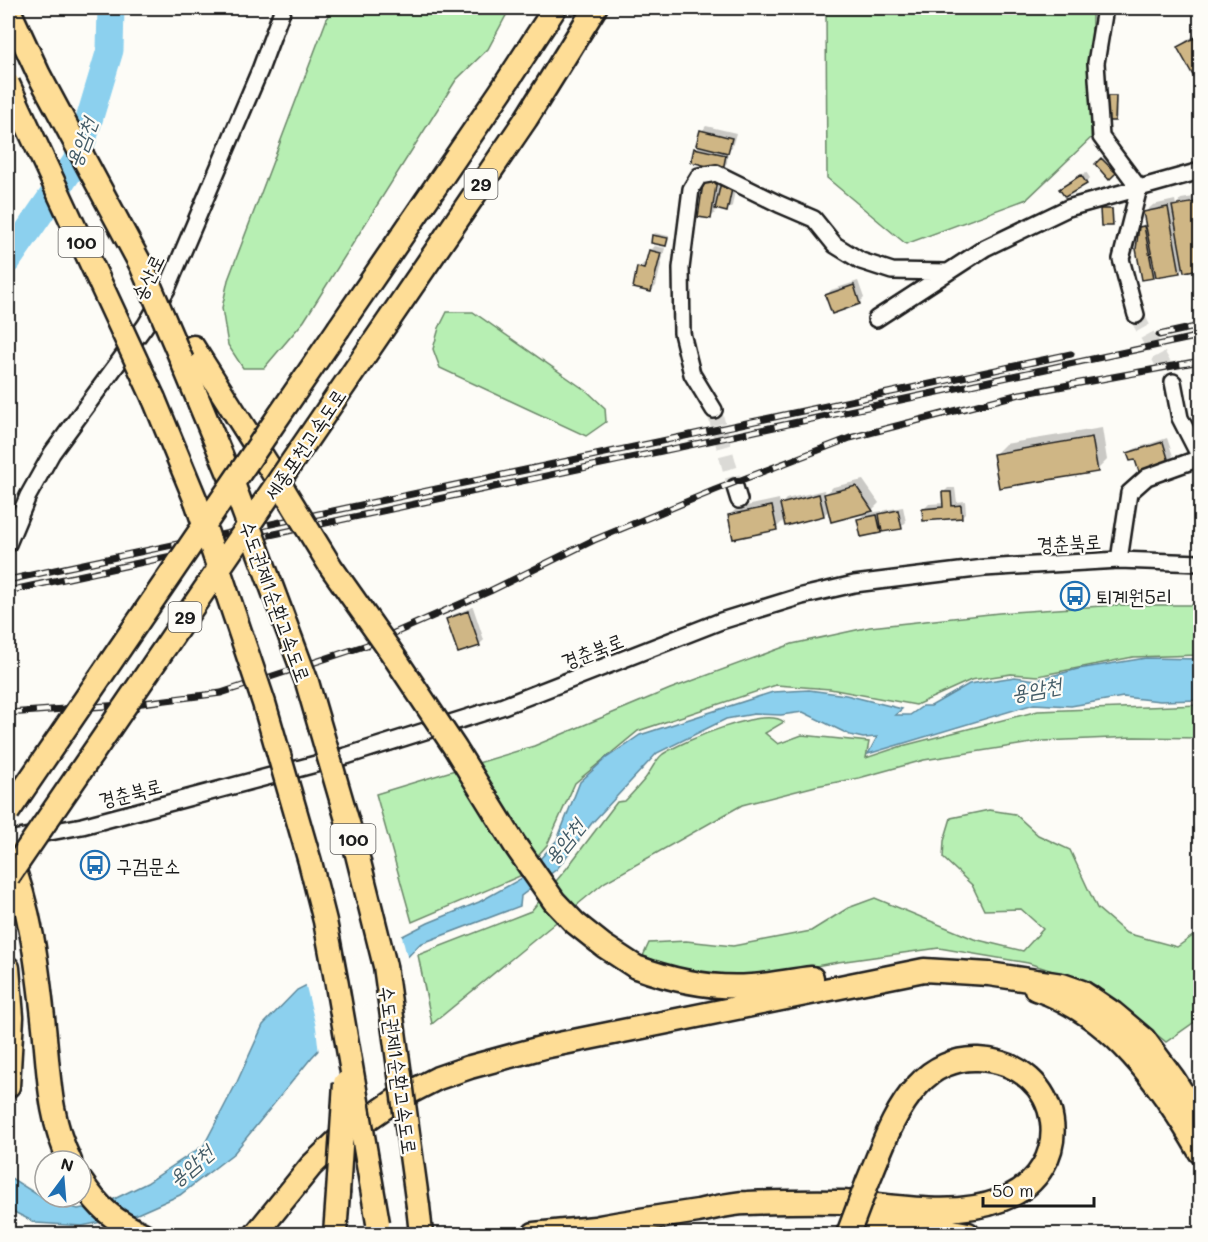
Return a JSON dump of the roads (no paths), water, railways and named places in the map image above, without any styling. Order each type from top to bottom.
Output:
[{"type":"highway","name":"수도권제1순환고속도로","points":[[8,8],[39,75],[187,354],[307,682],[366,888],[385,966],[421,1234]]},
{"type":"highway","name":"세종포천고속도로","points":[[8,812],[501,91],[555,8]]},
{"type":"highway","name":"세종포천고속도로","points":[[8,877],[526,119],[595,8]]},
{"type":"highway","name":"100","points":[[8,84],[154,399],[196,501],[264,703],[325,921],[380,1234]]},
{"type":"highway","points":[[187,354],[285,492],[331,567],[455,748],[515,845],[554,900],[574,923],[603,946],[636,967],[670,979],[705,986],[751,986],[809,978],[924,970],[989,974],[1062,985],[1082,992],[1113,1013],[1144,1039],[1173,1078],[1200,1121]]},
{"type":"highway","points":[[8,853],[20,883],[33,942],[52,1106],[64,1149]]},
{"type":"highway","points":[[8,968],[12,1017],[8,1086]]},
{"type":"highway","points":[[256,1234],[311,1166],[338,1140],[397,1099],[438,1078],[544,1047],[924,970]]},
{"type":"highway","points":[[989,974],[1053,995],[1106,1030],[1135,1058],[1164,1096],[1200,1152]]},
{"type":"highway","points":[[335,1234],[347,1046]]},
{"type":"highway","points":[[599,1227],[744,1203],[840,1202],[957,1209],[994,1203],[1026,1188],[1038,1175],[1045,1162],[1053,1125],[1048,1105],[1033,1081],[1007,1063],[992,1059],[971,1058],[951,1062],[934,1070],[905,1101],[891,1127],[868,1181],[848,1234]]},
{"type":"highway","points":[[93,1199],[113,1218],[143,1234]]},
{"type":"highway","points":[[534,1234],[599,1227],[809,1214],[880,1220],[968,1234]]},
{"type":"street","name":"송산로","points":[[8,544],[28,496],[52,453],[145,326],[167,289],[261,70],[284,8]]},
{"type":"street","points":[[1105,8],[1096,63],[1101,137],[1139,188]]},
{"type":"street","points":[[876,319],[985,248],[1068,208],[1200,171]]},
{"type":"street","points":[[714,410],[692,374],[682,333],[681,268],[691,189],[699,176],[716,173],[814,219],[835,245],[861,261],[892,271],[947,272]]},
{"type":"street","points":[[1136,315],[1121,259],[1139,188]]},
{"type":"street","points":[[1119,560],[1129,493],[1147,477],[1200,457],[1180,418],[1173,382]]},
{"type":"street","name":"경춘북로","points":[[8,840],[82,826],[346,756],[501,707],[721,621],[802,596],[854,584],[984,568],[1119,560],[1200,563]]},
{"type":"water","points":[[1146,658],[1200,659],[1200,700],[1160,701],[1123,697],[1071,706],[1034,704],[868,754],[877,737],[863,738],[850,735],[803,712],[781,715],[754,714],[726,719],[657,753],[592,823],[557,869],[521,896],[520,906],[420,944],[312,1057],[234,1153],[180,1195],[135,1215],[82,1226],[36,1223],[8,1209],[8,1176],[33,1192],[33,1209],[93,1209],[93,1206],[106,1203],[147,1183],[204,1145],[237,1082],[263,1025],[297,990],[428,923],[479,902],[524,877],[557,840],[580,782],[605,759],[640,735],[773,692],[809,690],[846,695],[902,709],[895,715],[910,715],[923,706],[931,706],[969,684],[1015,677],[1036,680],[1078,669]]},
{"type":"waterway","name":"용암천","points":[[8,260],[77,160],[110,50],[111,8]]},
{"type":"tunnel","points":[[1136,315],[1173,382]]},
{"type":"tunnel","points":[[714,410],[735,487]]},
{"type":"railway","points":[[1159,335],[1200,326]]},
{"type":"railway","points":[[8,591],[1200,336]]},
{"type":"railway","points":[[8,580],[1071,354]]},
{"type":"railway","points":[[8,713],[135,704],[221,693],[367,645],[490,591],[594,540],[850,438],[1020,394],[1200,361]]},
{"type":"place","name":"퇴계원5리","points":[[1075,596]]},
{"type":"place","name":"구검문소","points":[[95,865]]}]
